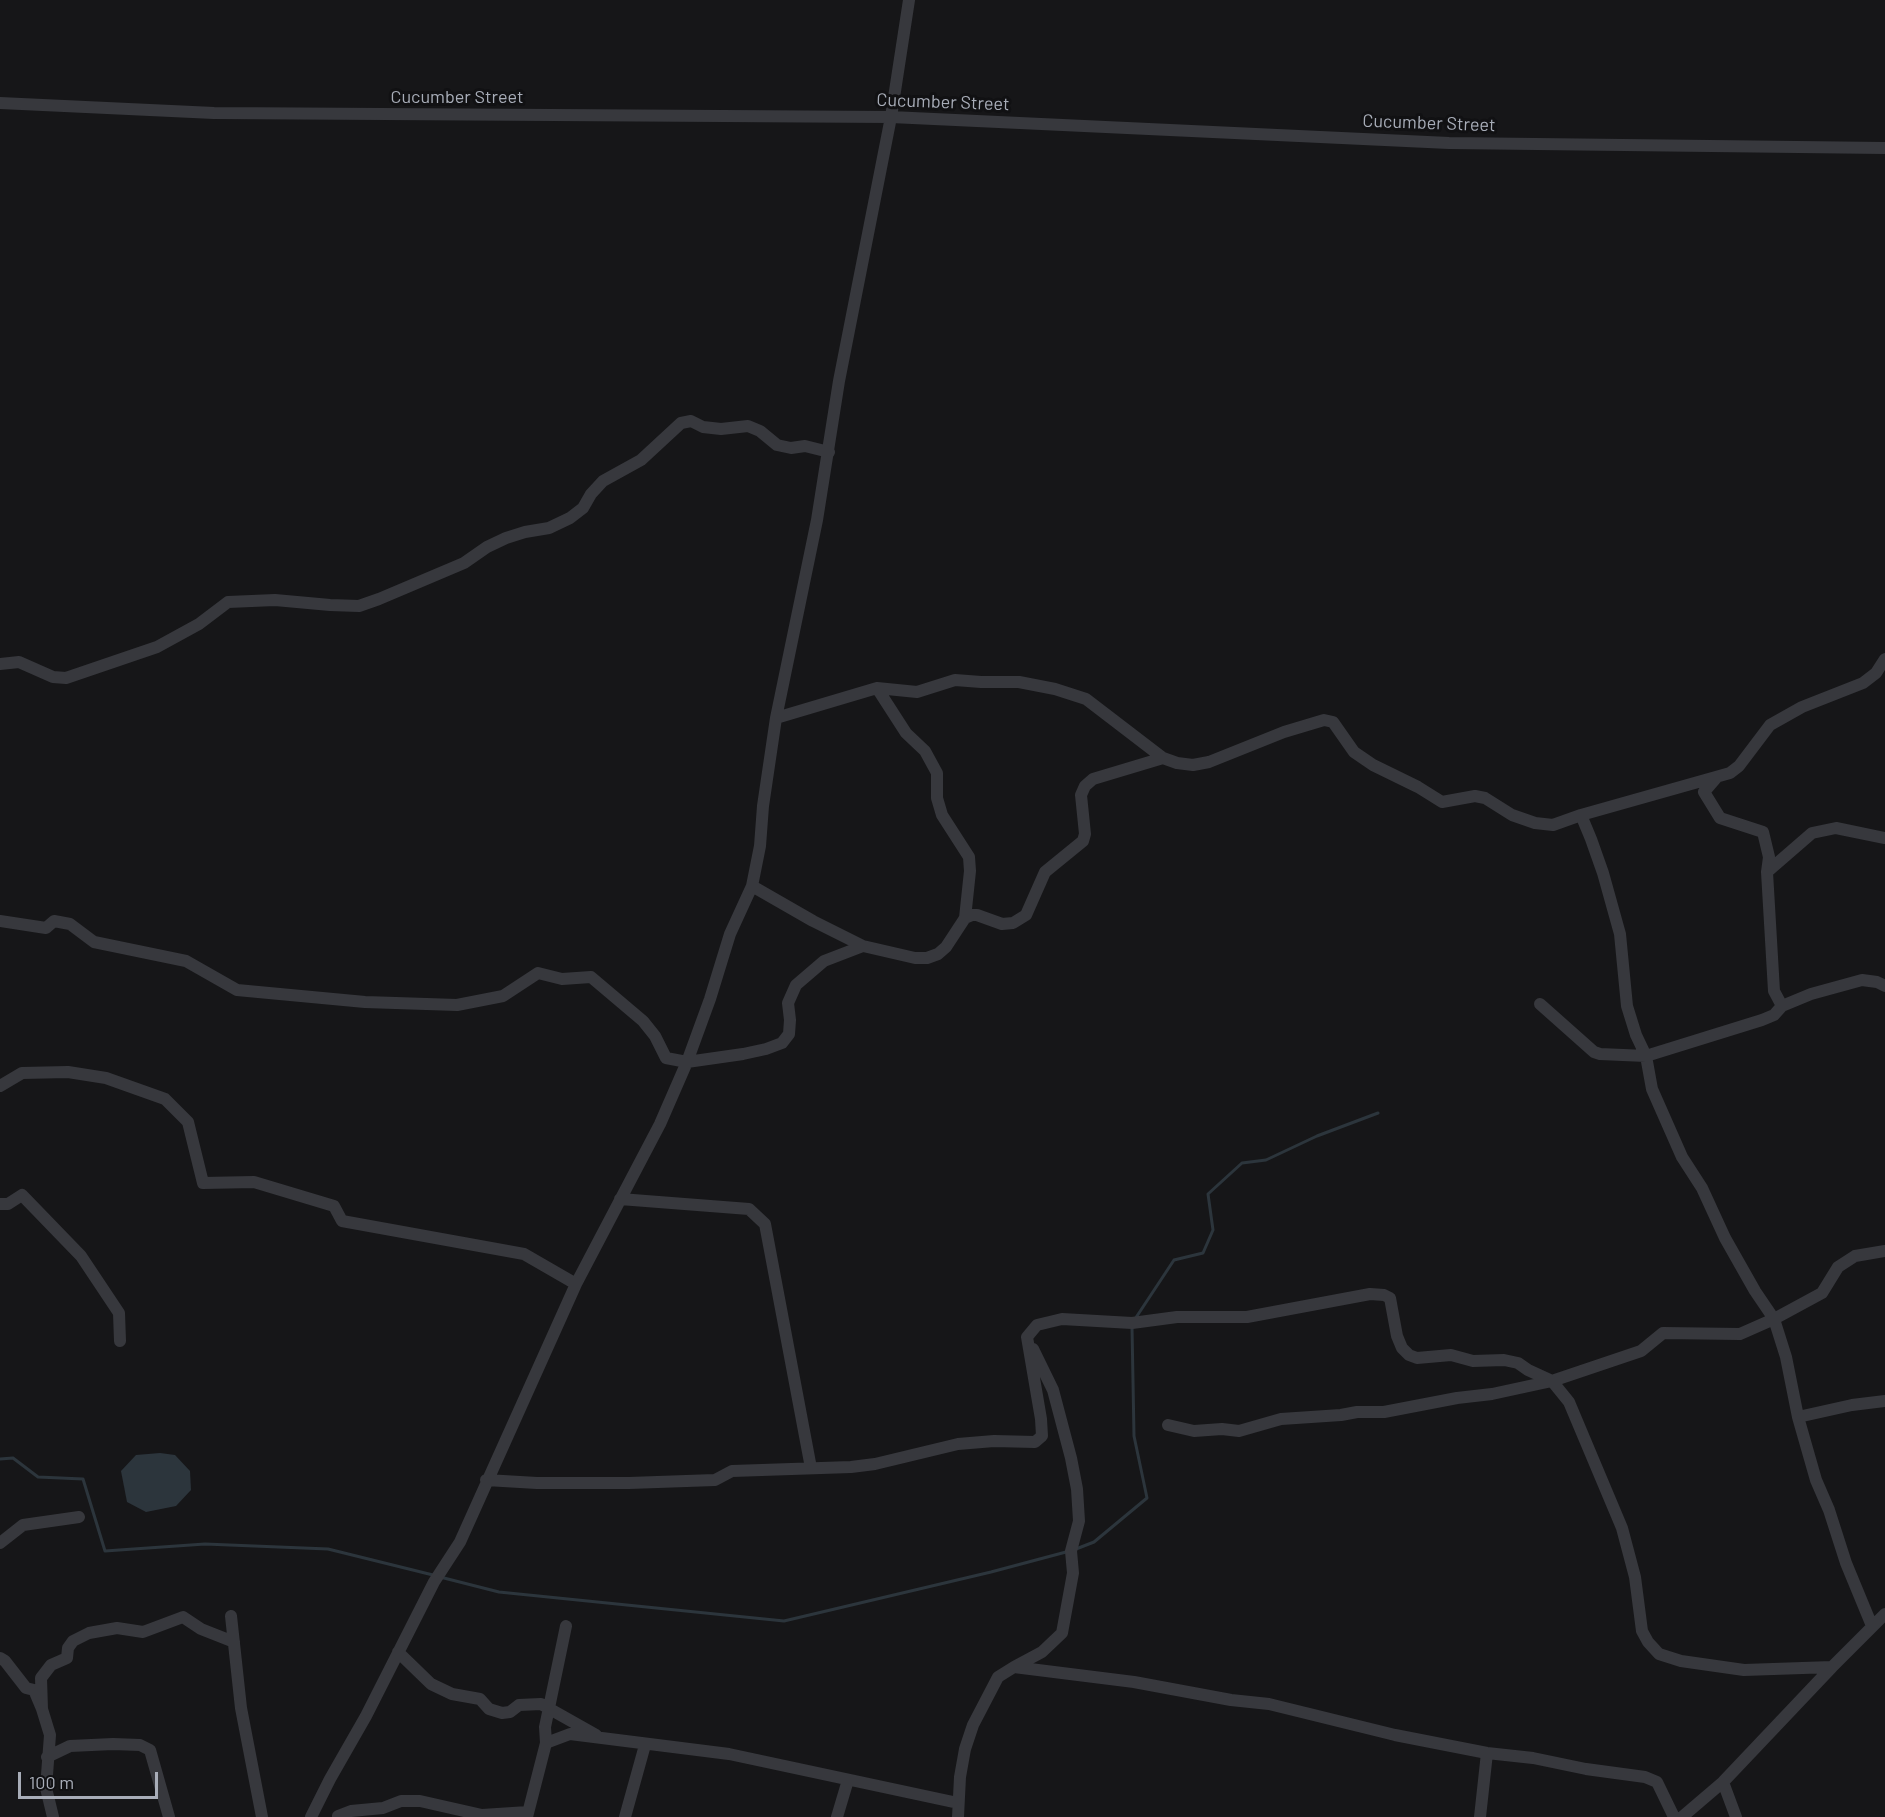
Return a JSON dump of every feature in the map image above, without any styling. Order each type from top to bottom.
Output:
[{"type":"street","points":[[311,1817],[366,1716],[434,1582],[460,1542],[576,1284],[660,1124],[687,1062],[730,934],[752,886],[760,846],[763,806],[776,718],[806,580],[839,381],[891,117],[909,0]]},
{"type":"street","name":"Cucumber Street","points":[[0,103],[214,113],[891,117],[1449,143],[1885,148]]},
{"type":"street","points":[[0,664],[19,662],[53,677],[66,678],[157,647],[199,624],[228,602],[275,600],[359,606],[379,600],[464,563],[487,547],[506,538],[549,528],[570,518],[583,508],[591,494],[603,481],[641,460],[681,423],[691,421],[703,427],[721,429],[748,426],[760,431],[777,445],[791,448],[805,446],[829,452]]},
{"type":"street","points":[[776,718],[877,688],[917,692],[955,680],[1019,682],[1055,689],[1086,699],[1163,758],[1193,765],[1209,762],[1284,732],[1324,720],[1333,722],[1354,752],[1373,765],[1418,787],[1442,802],[1475,796],[1485,798],[1512,815],[1535,823],[1553,825],[1730,773],[1739,766],[1770,725],[1779,718],[1863,682],[1876,673],[1885,659]]},
{"type":"street","points":[[752,886],[863,946],[915,958],[927,958],[938,954],[946,947],[965,918],[970,871],[969,857],[942,815],[938,798],[937,772],[925,751],[906,733],[877,688]]},
{"type":"street","points":[[965,918],[977,915],[1002,924],[1013,923],[1026,915],[1046,872],[1083,841],[1085,834],[1081,795],[1085,786],[1093,779],[1163,758]]},
{"type":"street","points":[[1716,778],[1704,792],[1720,818],[1763,832],[1769,857],[1767,872],[1774,991],[1782,1006]]},
{"type":"street","points":[[1581,815],[1597,856],[1620,934],[1627,1006],[1636,1035],[1646,1056],[1652,1089],[1682,1157],[1702,1188],[1725,1238],[1755,1291],[1774,1319],[1793,1383],[1798,1416],[1816,1480],[1872,1626]]},
{"type":"street","points":[[1767,872],[1812,833],[1836,828],[1885,838]]},
{"type":"street","points":[[0,921],[46,928],[54,921],[70,924],[94,942],[186,961],[237,990],[365,1002],[457,1005],[503,996],[538,973],[562,979],[591,977],[643,1021],[656,1036],[666,1058],[687,1062],[743,1054],[782,1043],[789,1034],[788,1003],[796,985],[824,961],[863,946]]},
{"type":"street","points":[[1540,1004],[1594,1052],[1646,1056],[1762,1020],[1774,1015],[1782,1006],[1811,994],[1862,980],[1885,986]]},
{"type":"street","points":[[0,1086],[22,1073],[68,1072],[106,1078],[165,1099],[188,1122],[203,1184],[255,1182],[334,1206],[342,1221],[524,1254],[576,1284]]},
{"type":"street","points":[[0,1204],[22,1196],[81,1256],[119,1313],[120,1341]]},
{"type":"street","points":[[620,1199],[749,1209],[765,1224],[811,1468]]},
{"type":"street","points":[[1168,1425],[1194,1431],[1222,1429],[1239,1431],[1281,1419],[1341,1416],[1357,1412],[1384,1412],[1457,1398],[1492,1394],[1552,1381],[1641,1352],[1663,1333],[1740,1334],[1822,1293],[1838,1267],[1855,1256],[1885,1251]]},
{"type":"street","points":[[1027,1336],[1037,1325],[1062,1319],[1132,1323],[1177,1317],[1247,1317],[1370,1294],[1384,1295],[1390,1298],[1392,1303],[1397,1336],[1402,1348],[1410,1355],[1418,1358],[1451,1355],[1473,1361],[1518,1362],[1528,1370],[1552,1381],[1569,1402],[1622,1528],[1635,1577],[1642,1631],[1659,1654],[1681,1660],[1744,1670],[1832,1667]]},
{"type":"street","points":[[486,1480],[537,1483],[715,1480],[732,1471],[851,1467],[875,1464],[958,1444],[994,1441],[1035,1442],[1042,1436],[1041,1419],[1027,1336]]},
{"type":"street","points":[[957,1817],[965,1749],[973,1725],[998,1677],[1042,1652],[1062,1633],[1073,1573],[1071,1551],[1080,1521],[1071,1458],[1053,1390],[1027,1336]]},
{"type":"street","points":[[1798,1416],[1885,1401]]},
{"type":"street","points":[[0,1543],[23,1525],[79,1517]]},
{"type":"street","points":[[1683,1817],[1723,1782],[1885,1614]]},
{"type":"street","points":[[231,1616],[246,1742],[262,1817]]},
{"type":"street","points":[[42,1709],[41,1678],[51,1665],[67,1658],[68,1648],[73,1641],[89,1633],[117,1628],[143,1632],[183,1617],[201,1629],[234,1642]]},
{"type":"street","points":[[338,1816],[351,1811],[383,1808],[401,1802],[420,1800],[482,1815],[527,1815],[546,1743],[545,1727],[548,1709],[566,1626]]},
{"type":"street","points":[[398,1652],[431,1684],[452,1694],[480,1699],[489,1709],[502,1713],[510,1712],[519,1705],[541,1704],[602,1739]]},
{"type":"street","points":[[0,1658],[5,1661],[26,1688],[34,1690],[42,1709],[50,1735],[46,1788],[53,1817]]},
{"type":"street","points":[[1014,1667],[1134,1682],[1231,1700],[1269,1704],[1395,1735],[1487,1753],[1533,1758],[1586,1769],[1645,1777],[1657,1782],[1674,1817]]},
{"type":"street","points":[[546,1743],[570,1734],[729,1754],[958,1803]]},
{"type":"street","points":[[47,1757],[70,1746],[140,1745],[150,1750],[169,1817]]},
{"type":"street","points":[[625,1817],[645,1745]]},
{"type":"street","points":[[1480,1817],[1487,1753]]},
{"type":"street","points":[[837,1817],[848,1780]]},
{"type":"street","points":[[1723,1782],[1736,1817]]},
{"type":"shaded area","points":[[160,1453],[175,1455],[190,1471],[191,1490],[176,1506],[146,1512],[127,1502],[121,1471],[136,1455]]},
{"type":"waterway","points":[[1135,1319],[1174,1260],[1203,1253],[1213,1230],[1208,1194],[1242,1163],[1266,1160],[1317,1136],[1378,1113]]},
{"type":"waterway","points":[[1076,1549],[1094,1542],[1147,1498],[1134,1436],[1132,1327]]},
{"type":"waterway","points":[[0,1459],[13,1458],[38,1477],[83,1479],[105,1551],[205,1544],[328,1549],[433,1575]]},
{"type":"waterway","points":[[440,1577],[499,1592],[784,1621],[1066,1552]]}]
